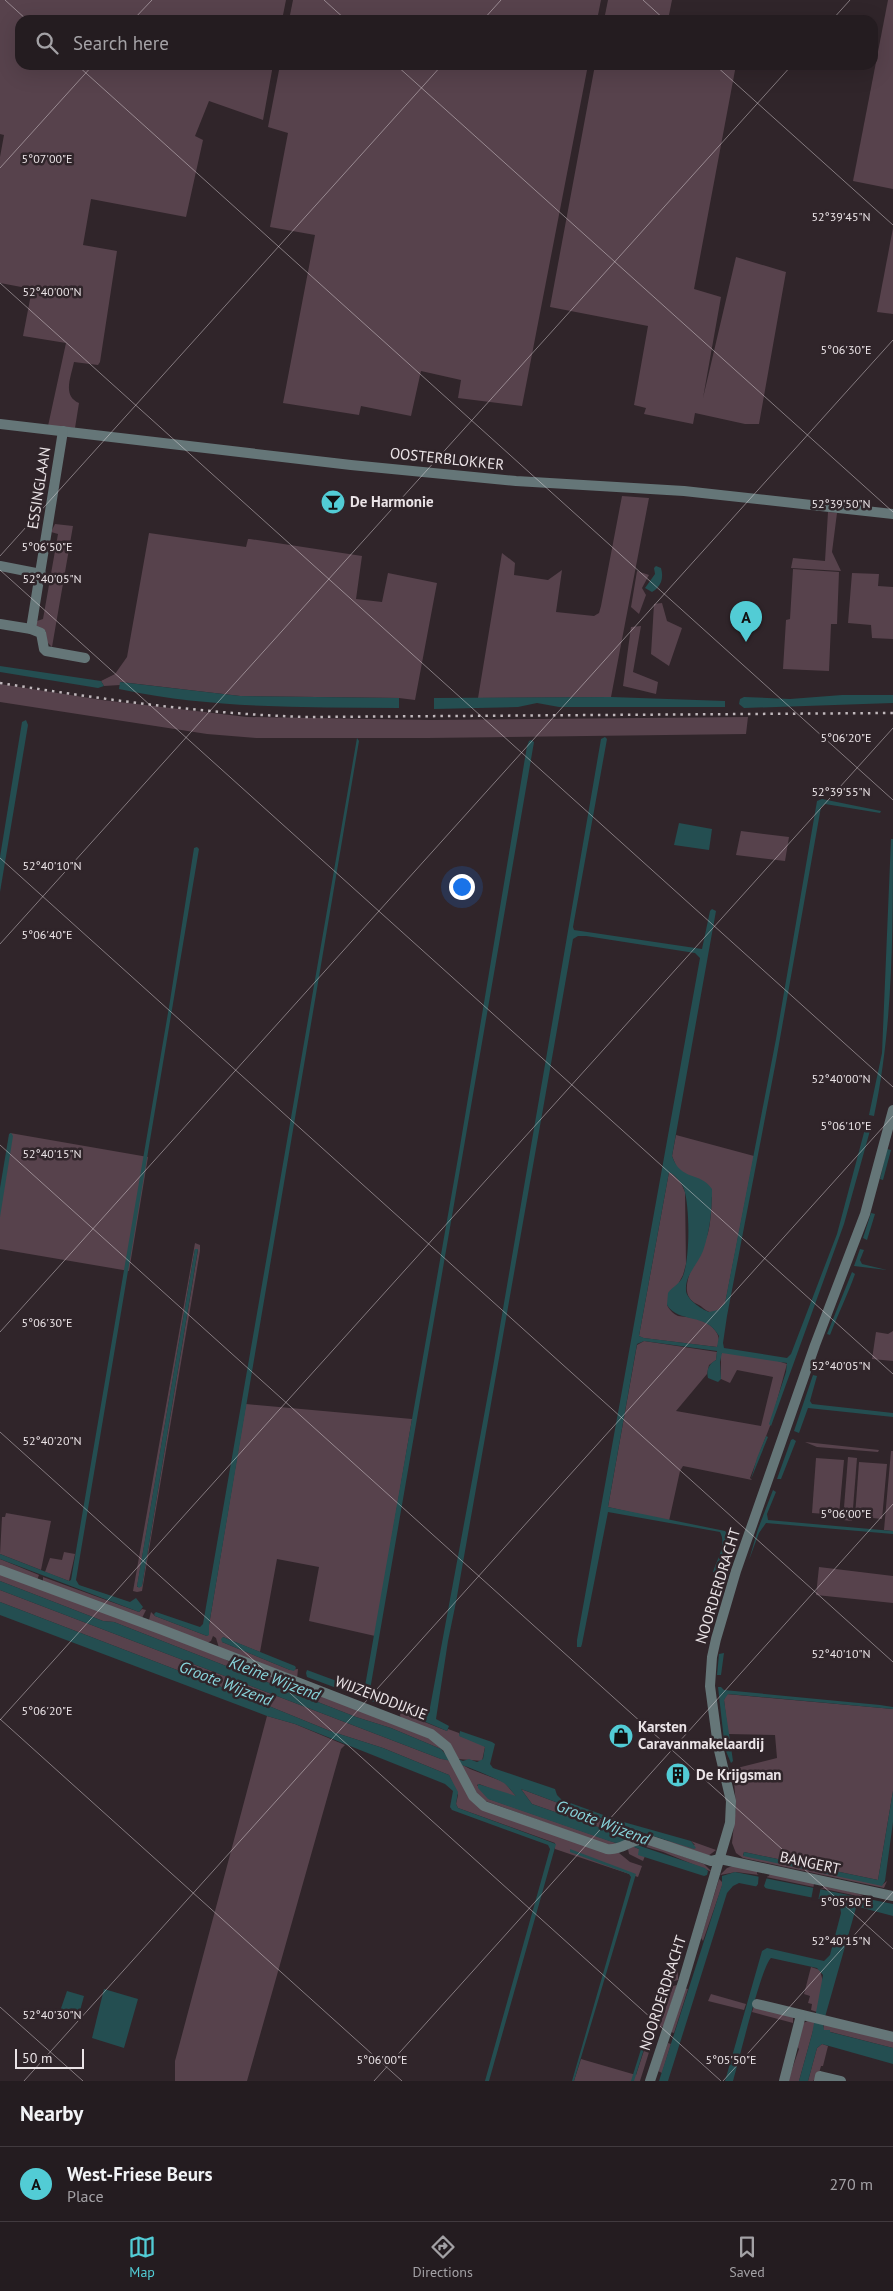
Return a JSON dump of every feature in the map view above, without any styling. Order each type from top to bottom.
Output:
[{"type":"street","name":"OOSTERBLOKKER","points":[[0,424],[361,466],[516,481],[684,491],[893,514]]},
{"type":"street","name":"ESSINGLAAN","points":[[31,630],[63,431]]},
{"type":"street","points":[[0,566],[41,574]]},
{"type":"street","points":[[0,624],[31,630],[41,634],[46,651],[85,658]]},
{"type":"street","name":"NOORDERDRACHT","points":[[650,2081],[685,1983],[730,1823],[731,1808],[712,1715],[710,1671],[716,1638],[736,1571],[816,1345],[865,1214],[893,1110]]},
{"type":"street","name":"WIJZENDDIJKJE","points":[[0,1570],[424,1730],[443,1743],[451,1754],[473,1796],[484,1806],[606,1849],[624,1846],[637,1840],[648,1840],[711,1861],[720,1859]]},
{"type":"street","name":"BANGERT","points":[[720,1859],[893,1896]]},
{"type":"street","points":[[758,2004],[801,2015],[814,2016],[893,2037]]},
{"type":"street","points":[[784,2081],[801,2015]]},
{"type":"street","points":[[819,2078],[840,2081]]},
{"type":"shaded area","points":[[0,0],[286,0],[283,15],[15,15],[15,70],[272,70],[263,120],[209,101],[195,136],[203,140],[186,217],[91,199],[83,245],[117,251],[100,362],[98,365],[74,362],[71,374],[69,391],[74,400],[79,403],[75,428],[48,426],[66,343],[23,336],[32,289],[0,283],[0,157],[4,135],[0,134]]},
{"type":"shaded area","points":[[293,0],[601,0],[598,15],[290,15]]},
{"type":"shaded area","points":[[608,0],[672,0],[669,15],[605,15]]},
{"type":"shaded area","points":[[888,0],[893,0],[893,189],[853,181],[874,70],[878,70],[878,52]]},
{"type":"shaded area","points":[[279,70],[587,70],[522,406],[458,398],[461,380],[421,371],[411,416],[361,406],[359,415],[283,403],[315,235],[270,227],[288,133],[268,127]]},
{"type":"shaded area","points":[[594,70],[735,70],[694,289],[721,297],[703,398],[736,257],[786,272],[759,424],[745,424],[695,413],[693,424],[644,414],[646,408],[634,405],[648,326],[550,307]]},
{"type":"shaded area","points":[[893,228],[893,314],[877,312]]},
{"type":"shaded area","points":[[622,496],[649,498],[611,697],[478,698],[502,553],[515,563],[514,575],[548,580],[562,570],[556,612],[594,616],[599,613],[601,606]]},
{"type":"shaded area","points":[[828,512],[837,513],[832,552],[841,571],[791,568],[793,558],[825,561]]},
{"type":"shaded area","points":[[55,524],[73,526],[52,647],[45,640],[46,631],[35,628],[37,621],[43,619],[58,534],[51,532]]},
{"type":"shaded area","points":[[149,533],[246,547],[248,539],[250,539],[362,556],[356,599],[382,602],[388,573],[437,583],[415,700],[399,698],[240,696],[121,682],[120,685],[104,686],[101,681],[115,674],[127,657]]},
{"type":"shaded area","points":[[793,569],[839,572],[837,624],[831,624],[829,671],[783,669],[786,620],[790,619]]},
{"type":"shaded area","points":[[637,571],[649,575],[642,588],[646,595],[639,614],[631,607]]},
{"type":"shaded area","points":[[852,573],[879,574],[878,586],[893,587],[893,639],[872,638],[871,625],[848,623]]},
{"type":"shaded area","points":[[662,603],[667,621],[682,628],[669,666],[651,654],[654,604]]},
{"type":"shaded area","points":[[641,626],[633,672],[658,682],[656,694],[623,686],[631,627]]},
{"type":"shaded area","points":[[0,684],[102,700],[247,717],[430,720],[748,717],[746,734],[256,738],[207,734],[0,702]]},
{"type":"shaded area","points":[[741,831],[789,837],[785,861],[736,855]]},
{"type":"shaded area","points":[[10,1133],[148,1157],[129,1271],[0,1249],[0,1192]]},
{"type":"shaded area","points":[[676,1135],[754,1156],[725,1304],[714,1313],[707,1311],[690,1299],[687,1291],[690,1273],[707,1236],[711,1217],[712,1197],[677,1168],[672,1156]]},
{"type":"shaded area","points":[[669,1172],[681,1183],[685,1192],[686,1264],[683,1275],[667,1305],[678,1316],[699,1319],[709,1324],[718,1337],[717,1347],[639,1336]]},
{"type":"shaded area","points":[[195,1243],[200,1245],[200,1251],[142,1591],[133,1591]],"holes":[[[195,1249],[198,1250],[142,1586],[137,1587]]]},
{"type":"shaded area","points":[[893,1331],[893,1361],[872,1359],[876,1332],[888,1334]]},
{"type":"shaded area","points":[[644,1341],[717,1352],[716,1360],[709,1365],[707,1374],[676,1411],[761,1426],[773,1377],[737,1370],[730,1383],[721,1379],[721,1354],[723,1352],[775,1360],[787,1364],[770,1426],[750,1478],[752,1480],[683,1466],[680,1471],[669,1521],[608,1507],[637,1345]]},
{"type":"shaded area","points":[[246,1404],[412,1419],[375,1636],[309,1621],[319,1567],[277,1559],[260,1652],[223,1637],[222,1642],[290,1670],[298,1669],[297,1679],[219,1648],[216,1638],[213,1636],[211,1641],[207,1643],[149,1620],[151,1612],[155,1616],[207,1636],[209,1633]]},
{"type":"shaded area","points":[[805,1442],[879,1450],[878,1452],[817,1447]]},
{"type":"shaded area","points":[[891,1451],[893,1451],[893,1531],[884,1530]]},
{"type":"shaded area","points":[[848,1457],[857,1458],[852,1521],[843,1520]]},
{"type":"shaded area","points":[[816,1458],[844,1460],[839,1515],[812,1513]]},
{"type":"shaded area","points":[[859,1462],[887,1464],[882,1519],[855,1516]]},
{"type":"shaded area","points":[[6,1513],[51,1521],[41,1570],[0,1554],[2,1517],[5,1517]]},
{"type":"shaded area","points":[[64,1552],[75,1554],[69,1581],[45,1572],[50,1558],[62,1560]]},
{"type":"shaded area","points":[[0,1559],[39,1575],[37,1580],[0,1567]]},
{"type":"shaded area","points":[[819,1567],[893,1576],[893,1603],[816,1595]]},
{"type":"shaded area","points":[[0,1572],[214,1652],[231,1663],[277,1678],[427,1735],[449,1756],[441,1749],[391,1728],[356,1717],[114,1622],[103,1621],[0,1581]]},
{"type":"shaded area","points":[[43,1577],[139,1612],[142,1609],[146,1610],[142,1618],[43,1583]]},
{"type":"shaded area","points":[[0,1590],[441,1759],[451,1760],[471,1798],[619,1853],[630,1862],[642,1866],[638,1877],[555,1849],[555,1843],[458,1808],[456,1804],[458,1795],[449,1775],[383,1748],[330,1731],[237,1693],[0,1602]]},
{"type":"shaded area","points":[[726,1694],[893,1709],[893,1791],[878,1880],[744,1852],[743,1855],[882,1885],[887,1881],[884,1888],[743,1858],[736,1853],[732,1843],[736,1806],[733,1769],[777,1758],[775,1735],[728,1734],[724,1700]]},
{"type":"shaded area","points":[[402,1706],[405,1707],[402,1713],[447,1731],[448,1729],[459,1733],[460,1736],[483,1745],[485,1747],[482,1761],[458,1759],[402,1718],[400,1716]]},
{"type":"shaded area","points":[[267,1716],[295,1724],[345,1745],[341,1749],[247,2081],[175,2081],[175,2061]]},
{"type":"shaded area","points":[[459,1763],[504,1782],[516,1796],[515,1798],[479,1784],[477,1785],[489,1799],[616,1843],[613,1847],[480,1799]]},
{"type":"shaded area","points":[[521,1789],[601,1819],[634,1828],[644,1834],[695,1845],[691,1841],[716,1850],[708,1856],[629,1841],[618,1834],[532,1804]]},
{"type":"shaded area","points":[[645,1843],[704,1864],[712,1872],[663,1852],[636,1844]]},
{"type":"shaded area","points":[[632,1846],[639,1849],[641,1855],[645,1856],[643,1861],[629,1854],[628,1849]]},
{"type":"shaded area","points":[[733,1866],[757,1871],[759,1875],[736,1872],[720,1875],[727,1868]]},
{"type":"shaded area","points":[[770,1873],[814,1883],[814,1887],[766,1877]]},
{"type":"shaded area","points":[[719,1879],[723,1883],[703,1941],[701,1938]]},
{"type":"shaded area","points":[[824,1885],[863,1895],[862,1897],[820,1888],[823,1888]]},
{"type":"shaded area","points":[[811,1967],[820,1970],[823,1982],[817,2012],[811,2010],[812,2004],[808,2003],[810,1996],[804,1994]]},
{"type":"shaded area","points":[[671,1968],[678,1972],[678,1980],[671,1982],[640,2081],[574,2081],[581,2059],[636,2075]]},
{"type":"shaded area","points":[[677,1985],[664,2026],[659,2028],[673,1986]]},
{"type":"shaded area","points":[[685,1988],[688,1989],[674,2033],[671,2032]]},
{"type":"shaded area","points":[[711,1994],[746,2004],[744,2010],[708,2001]]},
{"type":"shaded area","points":[[754,2006],[793,2017],[793,2023],[752,2012]]},
{"type":"shaded area","points":[[808,2021],[814,2022],[814,2027],[799,2081],[788,2081],[799,2049],[797,2046],[803,2023]]},
{"type":"shaded area","points":[[824,2024],[893,2041],[893,2048],[823,2030]]},
{"type":"shaded area","points":[[668,2043],[671,2044],[662,2073],[658,2071]]},
{"type":"shaded area","points":[[822,2044],[828,2046],[823,2066],[821,2066],[818,2077],[813,2081],[808,2081],[817,2048]]},
{"type":"water","points":[[656,566],[661,568],[662,579],[658,588],[652,592],[645,588],[655,574],[654,568]]},
{"type":"water","points":[[0,666],[101,681],[104,686],[98,688],[0,672]]},
{"type":"water","points":[[120,682],[240,696],[399,698],[399,708],[261,706],[192,701],[119,689]]},
{"type":"water","points":[[842,695],[893,695],[893,703],[744,708],[739,704],[740,699],[744,697],[790,699]]},
{"type":"water","points":[[611,697],[725,701],[725,707],[559,707],[537,703],[518,707],[434,709],[434,698]]},
{"type":"water","points":[[26,720],[28,725],[0,892],[0,857],[22,722]]},
{"type":"water","points":[[605,737],[607,739],[574,930],[702,949],[710,911],[712,909],[716,911],[672,1156],[680,1170],[702,1180],[712,1189],[710,1220],[703,1251],[686,1285],[688,1297],[698,1306],[709,1312],[718,1310],[725,1303],[776,1039],[817,801],[822,799],[881,811],[880,813],[825,804],[821,807],[776,1061],[727,1316],[724,1348],[787,1358],[791,1354],[837,1234],[866,1125],[871,1127],[844,1224],[771,1426],[769,1424],[786,1372],[787,1363],[722,1353],[720,1362],[721,1379],[718,1382],[708,1378],[707,1375],[712,1363],[716,1360],[717,1351],[644,1341],[637,1344],[608,1507],[725,1531],[728,1535],[727,1541],[716,1573],[713,1572],[722,1547],[720,1532],[608,1512],[582,1644],[581,1647],[577,1647],[700,958],[695,953],[586,936],[578,936],[573,939],[448,1641],[436,1719],[449,1726],[447,1731],[402,1712],[405,1707],[425,1716],[429,1713],[493,1367],[601,739]],"holes":[[[669,1172],[676,1177],[684,1189],[688,1220],[688,1246],[683,1276],[668,1293],[667,1305],[672,1311],[700,1321],[714,1329],[719,1336],[717,1347],[639,1336]]]},
{"type":"water","points":[[357,738],[359,741],[209,1625],[209,1635],[207,1636],[154,1614],[156,1612],[200,1627],[203,1624]]},
{"type":"water","points":[[531,740],[534,742],[370,1690],[372,1695],[391,1703],[390,1708],[307,1677],[306,1673],[307,1670],[361,1690],[365,1686],[458,1158],[527,746]]},
{"type":"water","points":[[679,823],[712,829],[709,850],[674,845]]},
{"type":"water","points":[[891,839],[893,839],[893,874],[891,979],[885,1048],[874,1116],[869,1115],[882,1053]]},
{"type":"water","points":[[197,847],[199,849],[76,1580],[79,1585],[130,1602],[136,1598],[143,1607],[139,1612],[0,1559],[0,1554],[69,1581],[71,1580],[169,1007],[194,848]]},
{"type":"water","points":[[11,1133],[13,1136],[0,1217],[0,1188],[9,1134]]},
{"type":"water","points":[[887,1149],[891,1150],[883,1180],[880,1179]]},
{"type":"water","points":[[871,1213],[875,1214],[867,1240],[863,1238]]},
{"type":"water","points":[[195,1249],[198,1249],[142,1586],[139,1588],[137,1586]]},
{"type":"water","points":[[860,1249],[864,1250],[860,1260],[862,1264],[887,1270],[854,1266]]},
{"type":"water","points":[[852,1272],[855,1274],[849,1289],[830,1335],[827,1334]]},
{"type":"water","points":[[813,1375],[817,1376],[810,1401],[812,1404],[893,1413],[893,1417],[808,1408],[799,1433],[794,1431]]},
{"type":"water","points":[[766,1436],[768,1437],[751,1479],[757,1458]]},
{"type":"water","points":[[791,1440],[796,1441],[781,1479],[777,1479]]},
{"type":"water","points":[[773,1490],[776,1492],[767,1514],[768,1520],[893,1531],[893,1534],[766,1523],[759,1533],[749,1560],[758,1529]]},
{"type":"water","points":[[0,1581],[103,1621],[114,1622],[356,1717],[391,1728],[441,1749],[446,1755],[463,1761],[469,1759],[477,1762],[483,1759],[485,1747],[459,1736],[460,1731],[492,1742],[495,1744],[490,1764],[493,1768],[555,1789],[557,1795],[562,1800],[620,1821],[691,1841],[696,1848],[694,1849],[629,1828],[521,1789],[532,1804],[618,1834],[623,1839],[640,1846],[705,1868],[708,1871],[707,1875],[704,1876],[638,1855],[639,1849],[622,1842],[609,1841],[488,1799],[478,1788],[478,1784],[516,1796],[504,1783],[481,1772],[441,1759],[0,1590]]},
{"type":"water","points":[[0,1602],[237,1693],[330,1731],[383,1748],[449,1775],[458,1792],[456,1804],[458,1808],[556,1844],[489,2081],[485,2081],[550,1849],[548,1845],[452,1810],[450,1807],[453,1791],[445,1784],[295,1724],[267,1716],[0,1615]]},
{"type":"water","points":[[223,1637],[296,1668],[294,1671],[290,1670],[222,1642],[221,1639]]},
{"type":"water","points":[[724,1653],[721,1675],[717,1675],[719,1654]]},
{"type":"water","points":[[718,1687],[724,1690],[880,1705],[893,1707],[893,1709],[728,1694],[724,1700],[733,1761],[731,1763],[725,1749]]},
{"type":"water","points":[[893,1791],[893,1822],[885,1881],[882,1886],[743,1856],[744,1852],[878,1880]]},
{"type":"water","points":[[570,1849],[636,1874],[574,2081],[572,2081],[631,1877],[629,1874],[570,1852]]},
{"type":"water","points":[[735,1872],[893,1904],[893,1916],[859,1907],[856,1908],[823,2024],[824,2030],[830,2030],[830,2032],[893,2048],[893,2064],[822,2044],[817,2048],[808,2081],[799,2081],[812,2034],[823,1975],[817,1968],[771,1958],[756,1996],[733,2081],[725,2081],[762,1951],[767,1948],[824,1961],[830,1955],[841,1913],[840,1906],[834,1902],[739,1883],[733,1886],[727,1893],[668,2081],[659,2081],[722,1885],[722,1876]]},
{"type":"water","points":[[668,1972],[634,2081],[631,2081],[665,1973]]},
{"type":"water","points":[[104,1989],[138,1999],[124,2048],[92,2038]]},
{"type":"water","points":[[67,1991],[84,1996],[78,2018],[59,2014]]},
{"type":"pier","points":[[759,1872],[768,1874],[764,1886],[767,1890],[755,1888],[758,1884]]},
{"type":"pier","points":[[814,1884],[821,1886],[818,1901],[811,1900]]},
{"type":"railway","points":[[0,683],[191,709],[307,717],[893,713]]},
{"type":"place","name":"De Harmonie","points":[[333,502]]},
{"type":"place","name":"West-Friese Beurs","points":[[746,642]]},
{"type":"place","name":"Karsten Caravanmakelaardij","points":[[621,1736]]},
{"type":"place","name":"De Krijgsman","points":[[678,1775]]},
{"type":"water label","name":"Kleine Wijzend","points":[[275,1678]]},
{"type":"water label","name":"Groote Wijzend","points":[[226,1683]]},
{"type":"water label","name":"Groote Wijzend","points":[[603,1822]]}]
